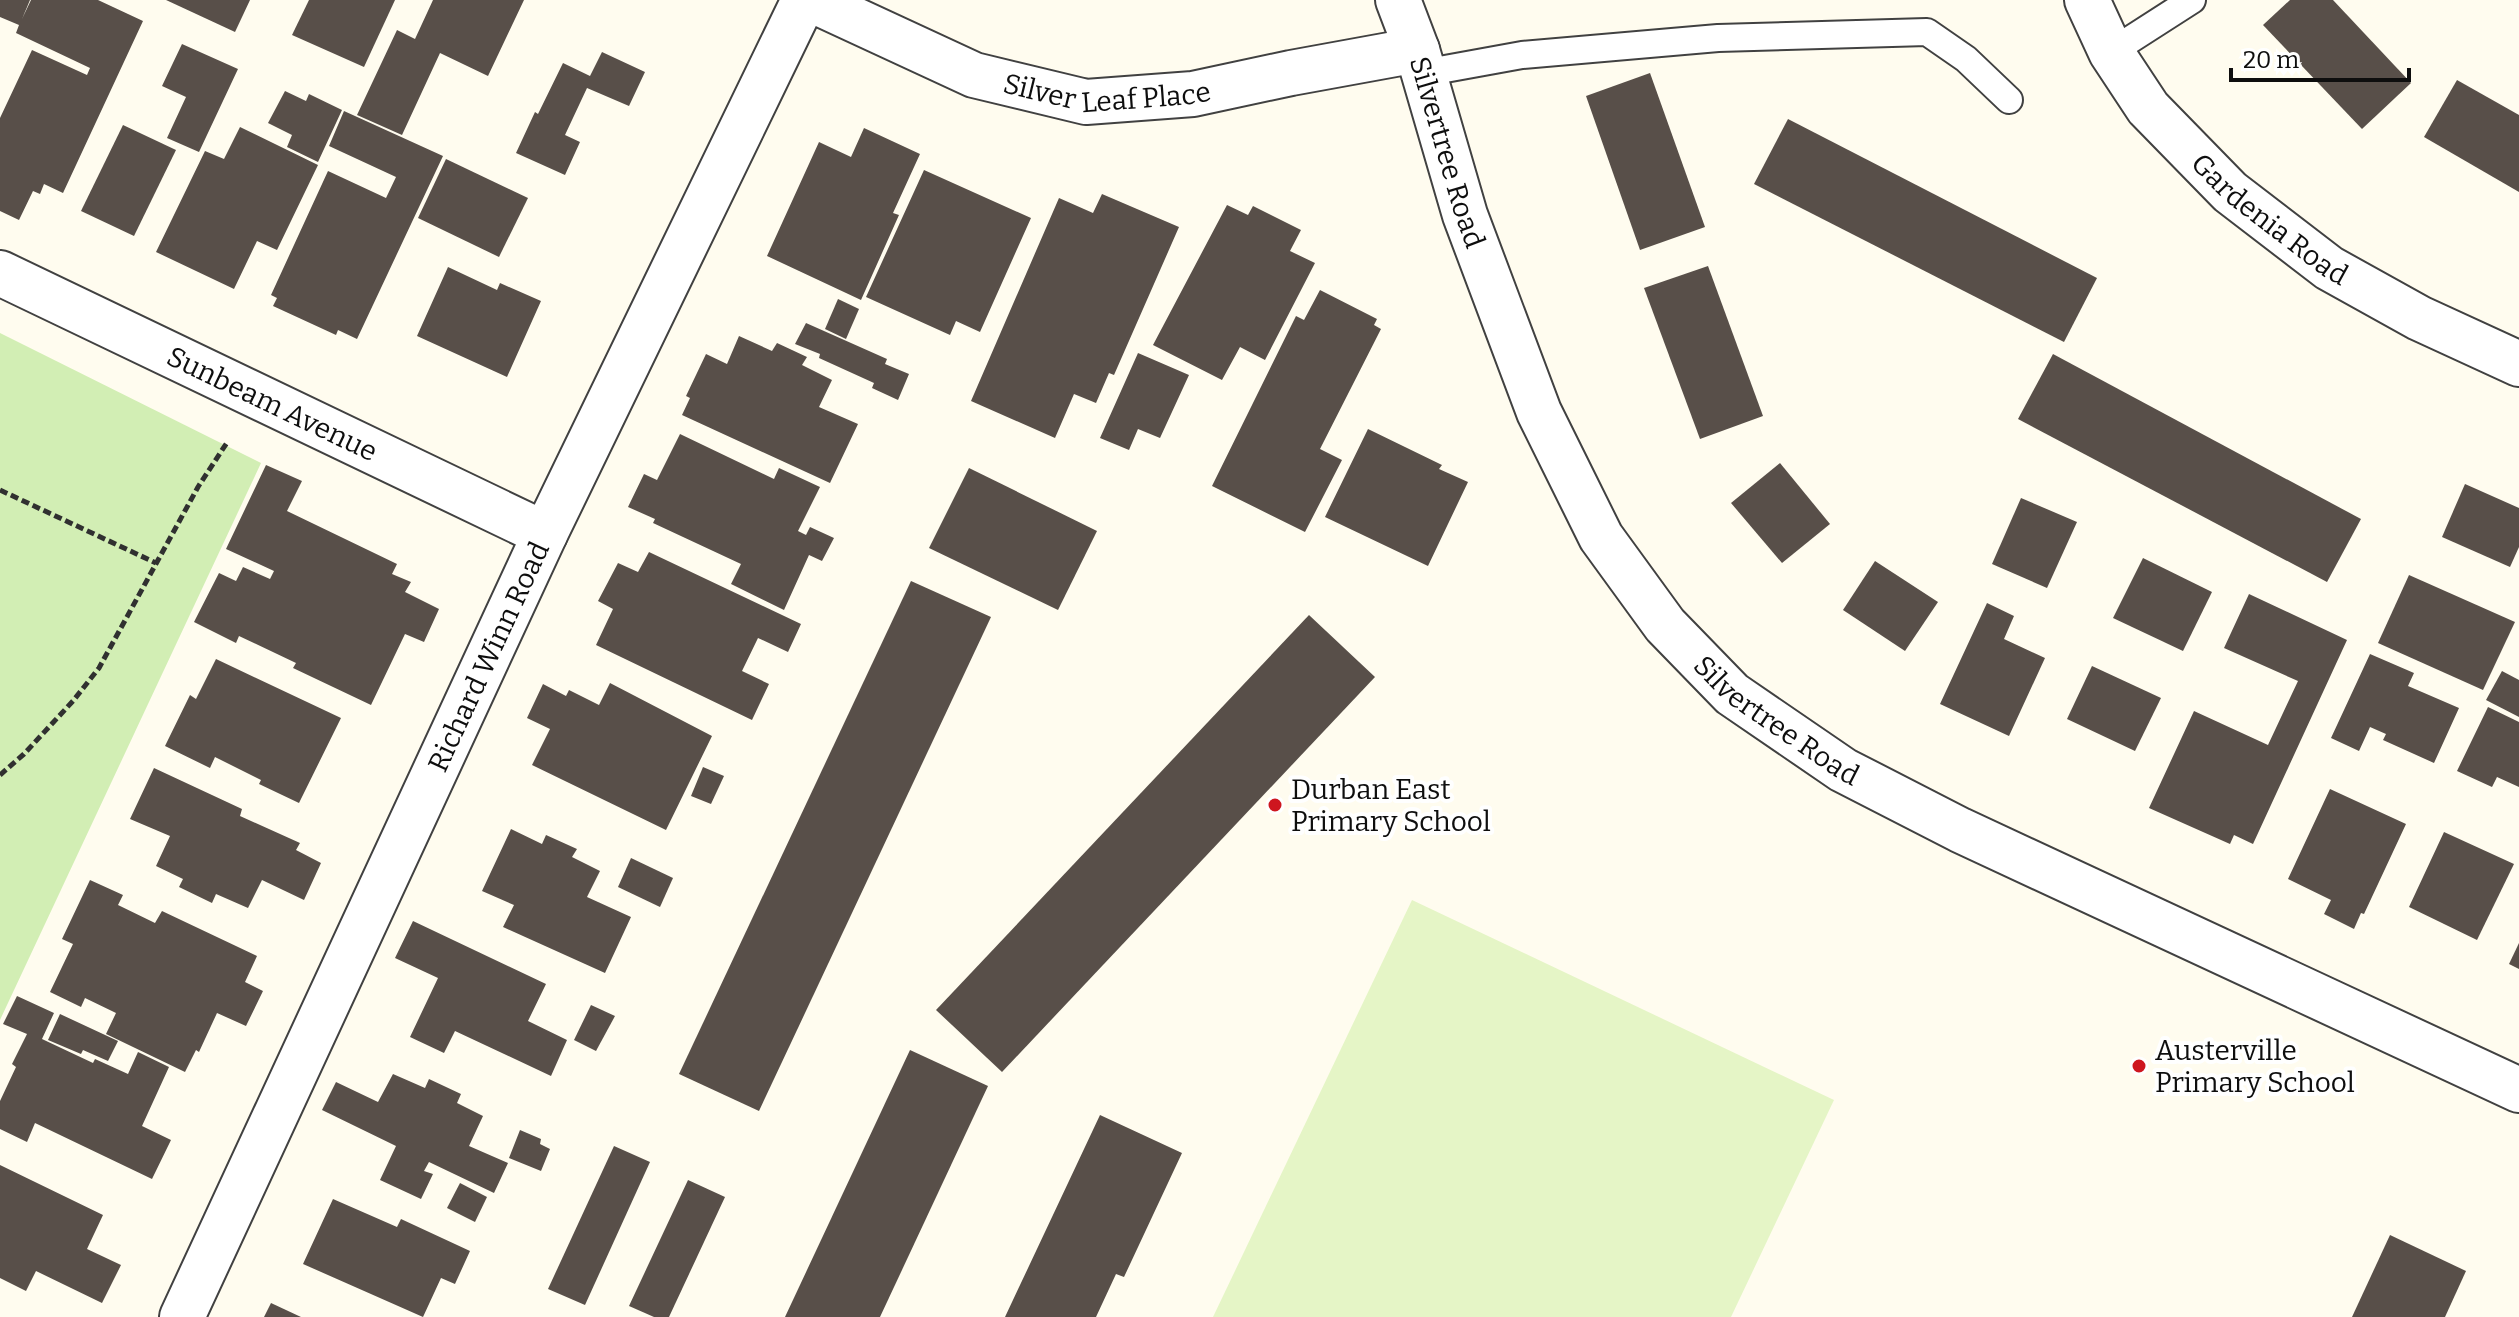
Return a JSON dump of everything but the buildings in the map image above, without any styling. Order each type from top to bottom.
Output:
[{"type":"street","name":"Richard Winn Road","points":[[182,1317],[545,534],[804,0]]},
{"type":"street","name":"Silver Leaf Place","points":[[812,0],[974,75],[1086,102],[1193,94],[1291,73],[1420,62]]},
{"type":"street","name":"Silvertree Road","points":[[1398,0],[1420,62],[1465,215],[1552,440],[1601,537],[1665,625],[1732,694],[1843,770],[1960,830],[2519,1090]]},
{"type":"street","name":"Gardenia Road","points":[[2087,0],[2111,52],[2148,108],[2230,192],[2329,268],[2419,318],[2519,364]]},
{"type":"street","name":"Sunbeam Avenue","points":[[0,273],[545,534]]},
{"type":"lane","points":[[2111,52],[2192,0]]},
{"type":"lane","points":[[1420,62],[1718,38],[1927,32],[1966,59],[2009,100]]},
{"type":"path","points":[[0,775],[34,744],[99,668],[198,487],[257,396]]},
{"type":"path","points":[[0,490],[156,563]]},
{"type":"green space","points":[[0,333],[261,463],[0,1020]]},
{"type":"green space","points":[[1412,900],[1834,1100],[1731,1317],[1213,1317]]},
{"type":"place","name":"Durban East Primary School","points":[[1275,805]]},
{"type":"place","name":"Austerville Primary School","points":[[2139,1066]]}]
